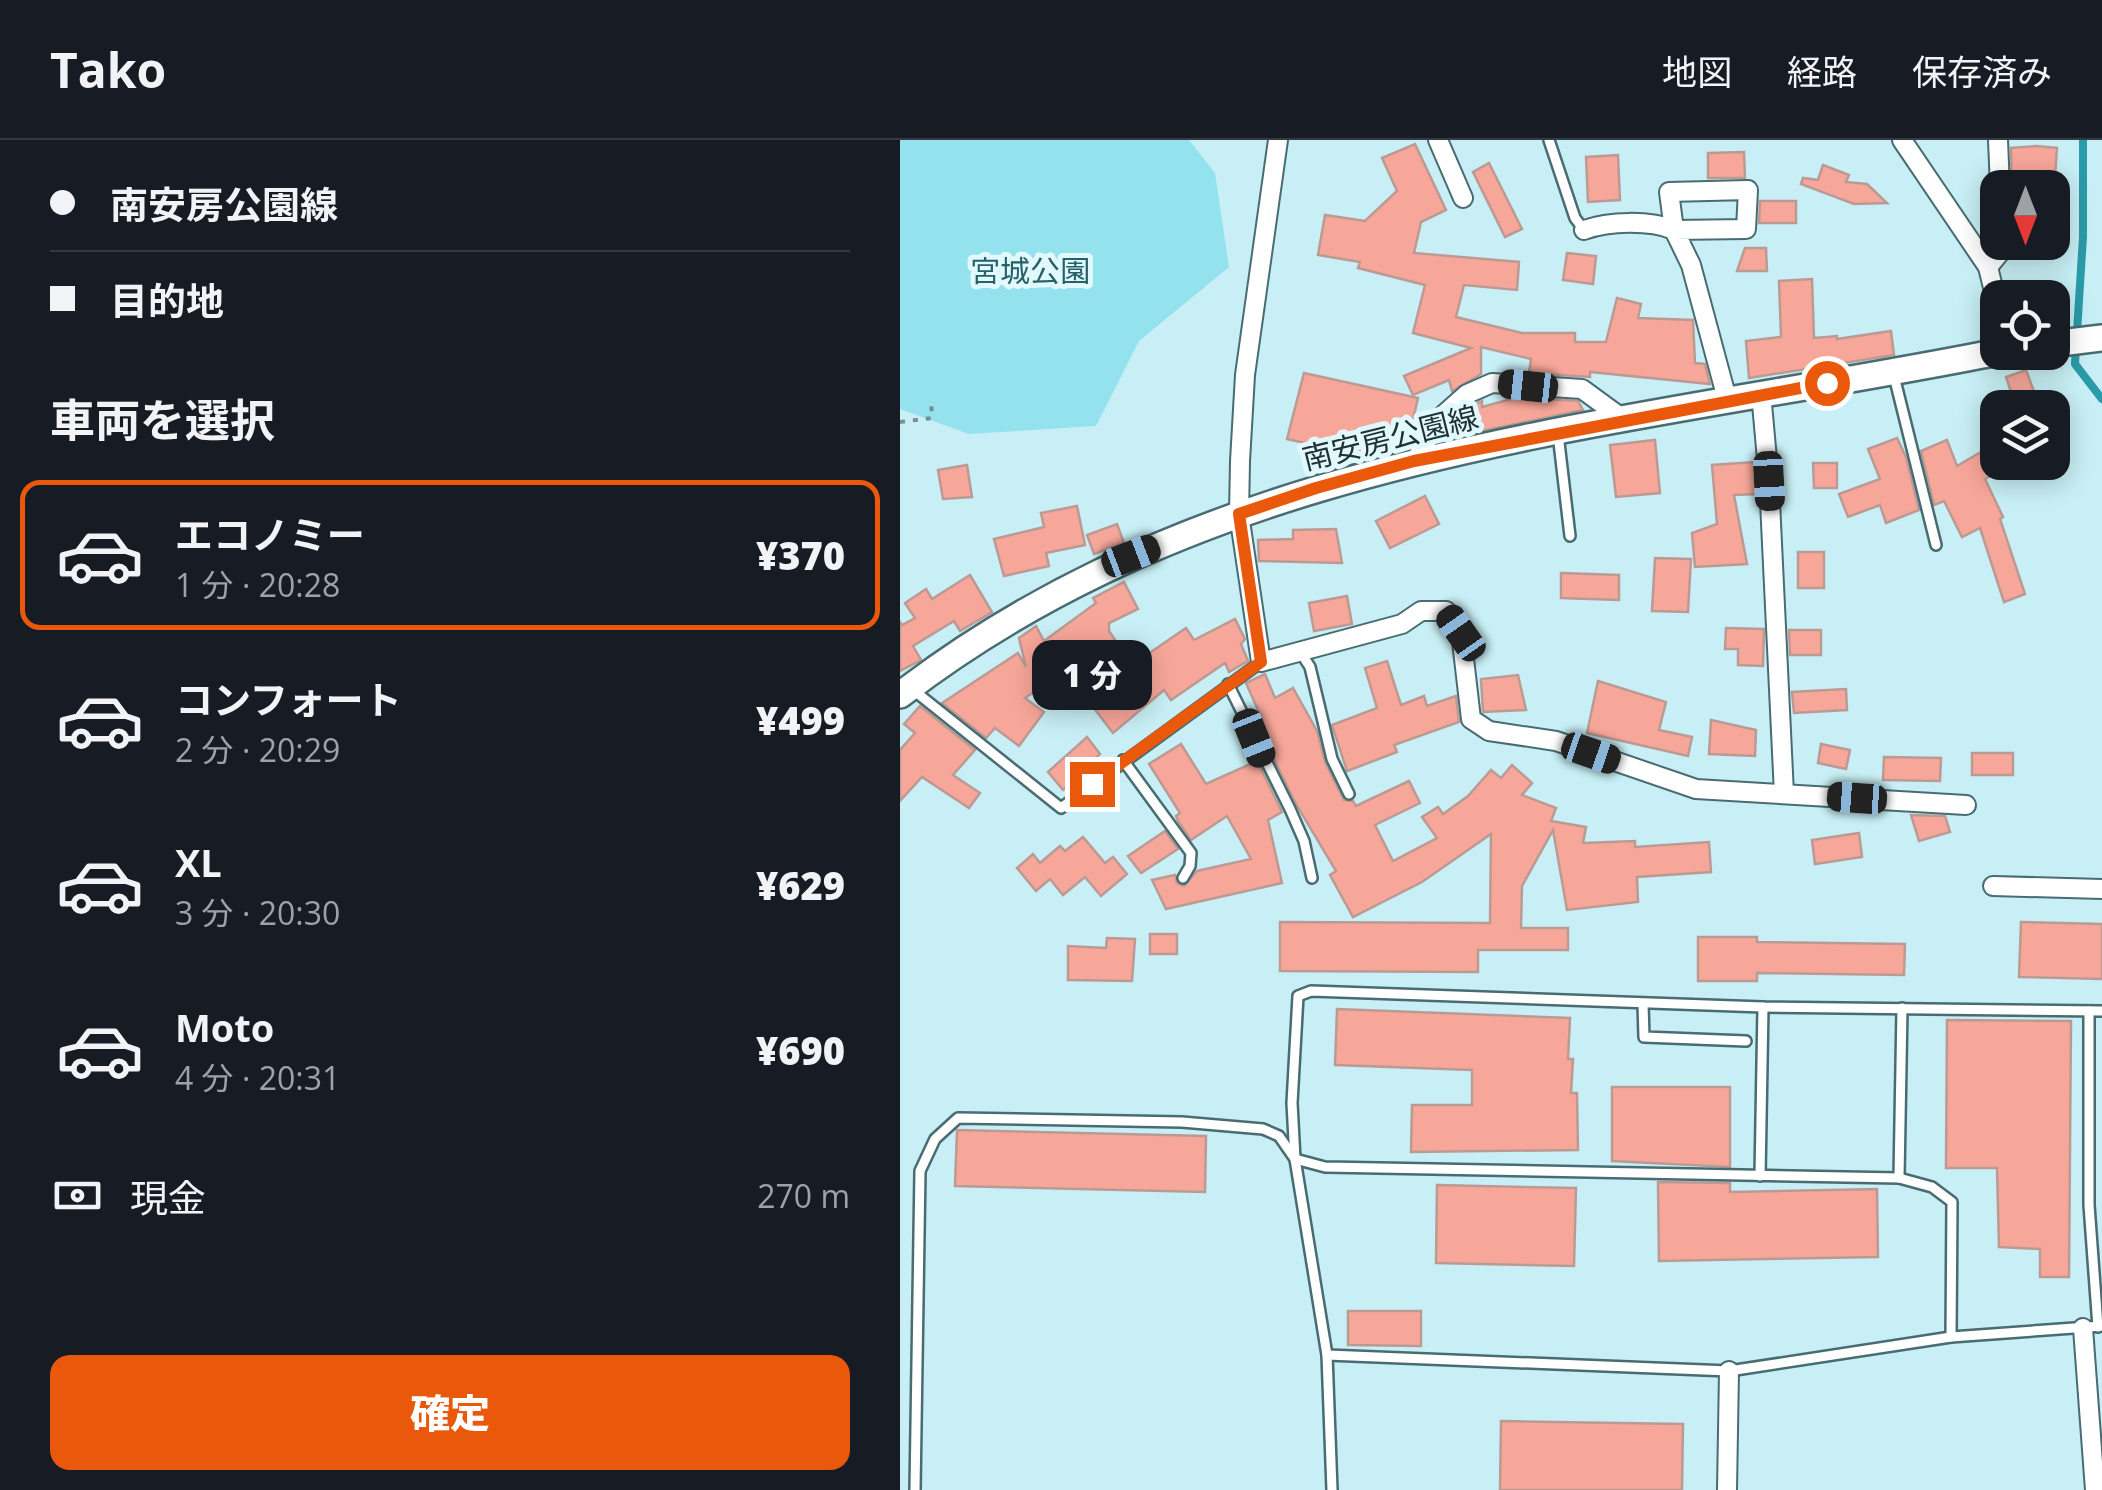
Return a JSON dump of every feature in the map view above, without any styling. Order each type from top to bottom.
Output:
[{"type":"main road","name":"南安房公園線","points":[[905,691],[1068,584],[1239,514],[1316,488],[1414,461],[1623,419],[1980,356]]},
{"type":"street","points":[[1278,140],[1245,375],[1239,514],[1261,662],[1402,624],[1420,611],[1446,611],[1461,633],[1471,718],[1490,732],[1556,741],[1696,789],[1966,805]]},
{"type":"street","points":[[1438,140],[1463,198]]},
{"type":"street","points":[[1902,140],[1988,267],[1991,280]]},
{"type":"street","points":[[1998,140],[1999,170]]},
{"type":"street","points":[[1584,230],[1600,224],[1664,226],[1674,230],[1746,229],[1748,190],[1669,192],[1674,230],[1691,265],[1727,399]]},
{"type":"street","points":[[1988,267],[1994,260]]},
{"type":"street","points":[[1414,461],[1440,418],[1467,394],[1492,383],[1582,389],[1623,419]]},
{"type":"street","points":[[1760,393],[1769,481],[1784,794]]},
{"type":"street","points":[[1993,886],[2102,890]]},
{"type":"street","points":[[2094,1327],[2095,1490]]},
{"type":"street","points":[[1727,1490],[1729,1371]]},
{"type":"lane","points":[[1549,140],[1574,218],[1584,230]]},
{"type":"lane","points":[[1894,373],[1936,545]]},
{"type":"lane","points":[[1558,432],[1570,536]]},
{"type":"lane","points":[[1300,650],[1310,667],[1332,759],[1350,794]]},
{"type":"lane","points":[[905,691],[1061,808],[1261,662]]},
{"type":"lane","points":[[1228,684],[1290,809],[1312,878]]},
{"type":"lane","points":[[1123,760],[1191,853],[1190,866],[1183,878]]},
{"type":"lane","points":[[1332,1490],[1327,1355],[1295,1160],[1292,1103],[1298,996],[1311,991],[1644,1004],[2102,1011]]},
{"type":"lane","points":[[1644,1004],[1644,1037],[1746,1041]]},
{"type":"lane","points":[[1760,1176],[1763,1007]]},
{"type":"lane","points":[[1898,1178],[1902,1008]]},
{"type":"lane","points":[[1327,1355],[1729,1371],[1950,1336],[2094,1327],[2088,1011]]},
{"type":"lane","points":[[915,1490],[920,1171],[943,1128],[958,1118],[1263,1128],[1279,1136],[1295,1160],[1324,1167],[1898,1178],[1932,1186],[1952,1202],[1950,1336]]},
{"type":"path","points":[[900,422],[925,422],[932,418],[931,399]]},
{"type":"green space","name":"宮城公園","points":[[900,140],[1189,140],[1215,173],[1229,267],[1139,341],[1096,426],[969,434],[900,409]]},
{"type":"building","points":[[1415,144],[1446,210],[1421,222],[1414,253],[1519,262],[1517,290],[1464,285],[1456,317],[1522,333],[1575,333],[1575,342],[1606,342],[1617,298],[1641,304],[1638,318],[1693,320],[1695,363],[1705,364],[1710,384],[1590,372],[1590,377],[1529,373],[1531,359],[1481,347],[1481,374],[1452,391],[1449,380],[1413,395],[1404,376],[1471,348],[1413,333],[1425,285],[1358,268],[1360,262],[1318,255],[1325,215],[1365,221],[1397,191],[1382,158]]},
{"type":"building","points":[[2011,148],[2057,148],[2055,170],[2012,170]]},
{"type":"building","points":[[1744,152],[1745,178],[1708,178],[1708,153]]},
{"type":"building","points":[[1618,155],[1620,200],[1588,202],[1586,157]]},
{"type":"building","points":[[1489,163],[1522,229],[1505,237],[1473,172]]},
{"type":"building","points":[[1823,165],[1849,175],[1846,182],[1867,184],[1887,203],[1854,204],[1801,184],[1803,178],[1818,180]]},
{"type":"building","points":[[1760,201],[1796,201],[1796,223],[1759,223]]},
{"type":"building","points":[[1745,248],[1766,248],[1767,271],[1737,271]]},
{"type":"building","points":[[1567,253],[1596,256],[1593,284],[1563,280]]},
{"type":"building","points":[[1812,279],[1814,338],[1837,339],[1891,331],[1894,355],[1749,378],[1746,341],[1781,337],[1779,281]]},
{"type":"building","points":[[2026,370],[2033,390],[2010,390],[2006,377]]},
{"type":"building","points":[[1304,373],[1418,398],[1411,428],[1398,425],[1392,452],[1372,458],[1287,439]]},
{"type":"building","points":[[1518,397],[1578,401],[1583,410],[1463,435],[1459,418],[1474,405],[1482,401],[1482,407]]},
{"type":"building","points":[[1897,438],[1906,457],[1919,510],[1886,523],[1880,505],[1848,517],[1839,494],[1880,479],[1868,449]]},
{"type":"building","points":[[1655,440],[1660,493],[1616,497],[1610,445]]},
{"type":"building","points":[[1947,440],[1957,466],[1980,453],[1980,480],[1985,480],[2003,517],[2000,519],[2025,594],[2004,602],[1980,528],[1962,537],[1944,501],[1934,505],[1921,451]]},
{"type":"building","points":[[1754,462],[1757,494],[1734,495],[1747,564],[1695,567],[1692,533],[1717,524],[1712,465]]},
{"type":"building","points":[[1813,463],[1837,463],[1837,488],[1814,488]]},
{"type":"building","points":[[967,465],[972,497],[943,499],[938,470]]},
{"type":"building","points":[[1425,496],[1439,524],[1390,548],[1376,521]]},
{"type":"building","points":[[1077,506],[1085,545],[1046,553],[1049,566],[1004,576],[994,539],[1044,527],[1041,513]]},
{"type":"building","points":[[1117,524],[1124,543],[1094,554],[1087,535]]},
{"type":"building","points":[[1336,529],[1342,563],[1259,561],[1258,540],[1293,539],[1293,530]]},
{"type":"building","points":[[1798,552],[1824,552],[1824,588],[1798,588]]},
{"type":"building","points":[[1655,558],[1691,559],[1688,612],[1652,611]]},
{"type":"building","points":[[1561,573],[1619,575],[1619,600],[1561,598]]},
{"type":"building","points":[[970,575],[992,612],[960,631],[954,621],[913,646],[921,660],[900,671],[900,622],[902,625],[915,618],[905,603],[926,589],[932,599]]},
{"type":"building","points":[[1124,582],[1138,609],[1109,623],[1109,631],[1132,665],[1186,628],[1194,640],[1235,619],[1245,639],[1241,644],[1248,661],[1229,672],[1225,663],[1171,700],[1164,690],[1113,733],[1066,672],[1062,673],[1025,698],[1044,712],[1019,746],[995,728],[986,738],[942,703],[1018,653],[1026,667],[1019,638],[1036,626],[1044,641],[1096,603],[1093,598]]},
{"type":"building","points":[[1347,596],[1352,624],[1314,631],[1309,603]]},
{"type":"building","points":[[1726,628],[1764,629],[1763,666],[1738,665],[1738,649],[1725,649]]},
{"type":"building","points":[[1789,630],[1821,630],[1821,655],[1790,655]]},
{"type":"building","points":[[1387,661],[1401,705],[1424,696],[1427,706],[1456,696],[1459,722],[1394,745],[1397,752],[1347,771],[1332,725],[1377,708],[1365,668]]},
{"type":"building","points":[[1265,674],[1275,698],[1293,688],[1317,731],[1325,762],[1344,800],[1353,801],[1356,806],[1409,781],[1420,803],[1375,825],[1393,861],[1437,838],[1422,817],[1438,807],[1443,814],[1468,796],[1491,770],[1501,778],[1512,765],[1532,783],[1522,795],[1556,808],[1551,821],[1586,827],[1583,843],[1635,841],[1635,847],[1709,842],[1711,872],[1637,877],[1638,902],[1567,910],[1553,830],[1522,886],[1521,928],[1568,928],[1568,950],[1478,950],[1478,972],[1280,971],[1280,922],[1490,923],[1491,834],[1422,882],[1353,917],[1330,875],[1336,871],[1296,804],[1256,722],[1262,719],[1246,683]]},
{"type":"building","points":[[1518,675],[1526,710],[1483,712],[1481,679]]},
{"type":"building","points":[[1598,681],[1666,702],[1659,730],[1692,737],[1688,756],[1587,733]]},
{"type":"building","points":[[1846,689],[1847,710],[1794,713],[1792,692]]},
{"type":"building","points":[[920,706],[975,750],[953,775],[980,793],[969,808],[922,777],[900,801],[900,750],[915,733],[904,724]]},
{"type":"building","points":[[1711,720],[1756,730],[1755,756],[1709,754]]},
{"type":"building","points":[[1087,737],[1100,754],[1063,790],[1048,772]]},
{"type":"building","points":[[1181,744],[1206,784],[1257,761],[1282,812],[1268,820],[1282,883],[1166,909],[1152,880],[1175,875],[1177,883],[1184,886],[1197,871],[1251,859],[1227,816],[1191,840],[1178,821],[1176,816],[1180,813],[1149,764]]},
{"type":"building","points":[[1821,744],[1850,750],[1846,769],[1818,763]]},
{"type":"building","points":[[1972,753],[2013,753],[2013,775],[1972,775]]},
{"type":"building","points":[[1884,757],[1941,758],[1940,781],[1883,780]]},
{"type":"building","points":[[1911,815],[1945,816],[1950,832],[1919,841]]},
{"type":"building","points":[[1165,831],[1178,849],[1141,873],[1128,856]]},
{"type":"building","points":[[1859,833],[1862,857],[1815,864],[1812,840]]},
{"type":"building","points":[[1083,837],[1105,863],[1113,857],[1127,874],[1101,896],[1085,877],[1063,895],[1050,879],[1036,891],[1017,868],[1033,854],[1040,863],[1060,846],[1065,851]]},
{"type":"building","points":[[2021,922],[2102,924],[2102,979],[2019,977]]},
{"type":"building","points":[[1150,934],[1177,934],[1177,954],[1150,954]]},
{"type":"building","points":[[1698,937],[1757,937],[1757,942],[1905,944],[1904,975],[1757,973],[1757,981],[1698,981]]},
{"type":"building","points":[[1107,938],[1135,939],[1132,981],[1068,980],[1068,946],[1106,948]]},
{"type":"building","points":[[1337,1009],[1570,1018],[1568,1059],[1573,1059],[1571,1093],[1577,1093],[1578,1150],[1411,1152],[1412,1105],[1472,1105],[1472,1070],[1335,1065]]},
{"type":"building","points":[[1947,1020],[2071,1021],[2069,1277],[2040,1277],[2040,1249],[1999,1247],[1997,1168],[1946,1168]]},
{"type":"building","points":[[1612,1087],[1730,1087],[1730,1167],[1612,1161]]},
{"type":"building","points":[[957,1130],[1206,1136],[1205,1192],[955,1186]]},
{"type":"building","points":[[1658,1182],[1730,1183],[1730,1192],[1877,1189],[1878,1257],[1659,1261]]},
{"type":"building","points":[[1437,1185],[1576,1188],[1574,1266],[1436,1263]]},
{"type":"building","points":[[1348,1311],[1421,1311],[1421,1346],[1348,1345]]},
{"type":"building","points":[[1501,1421],[1683,1424],[1682,1490],[1500,1490]]},
{"type":"waterway","points":[[2083,140],[2083,237],[2075,364],[2102,399]]},
{"type":"route","points":[[1092,784],[1261,662],[1239,514],[1414,461],[1827,383]]}]
